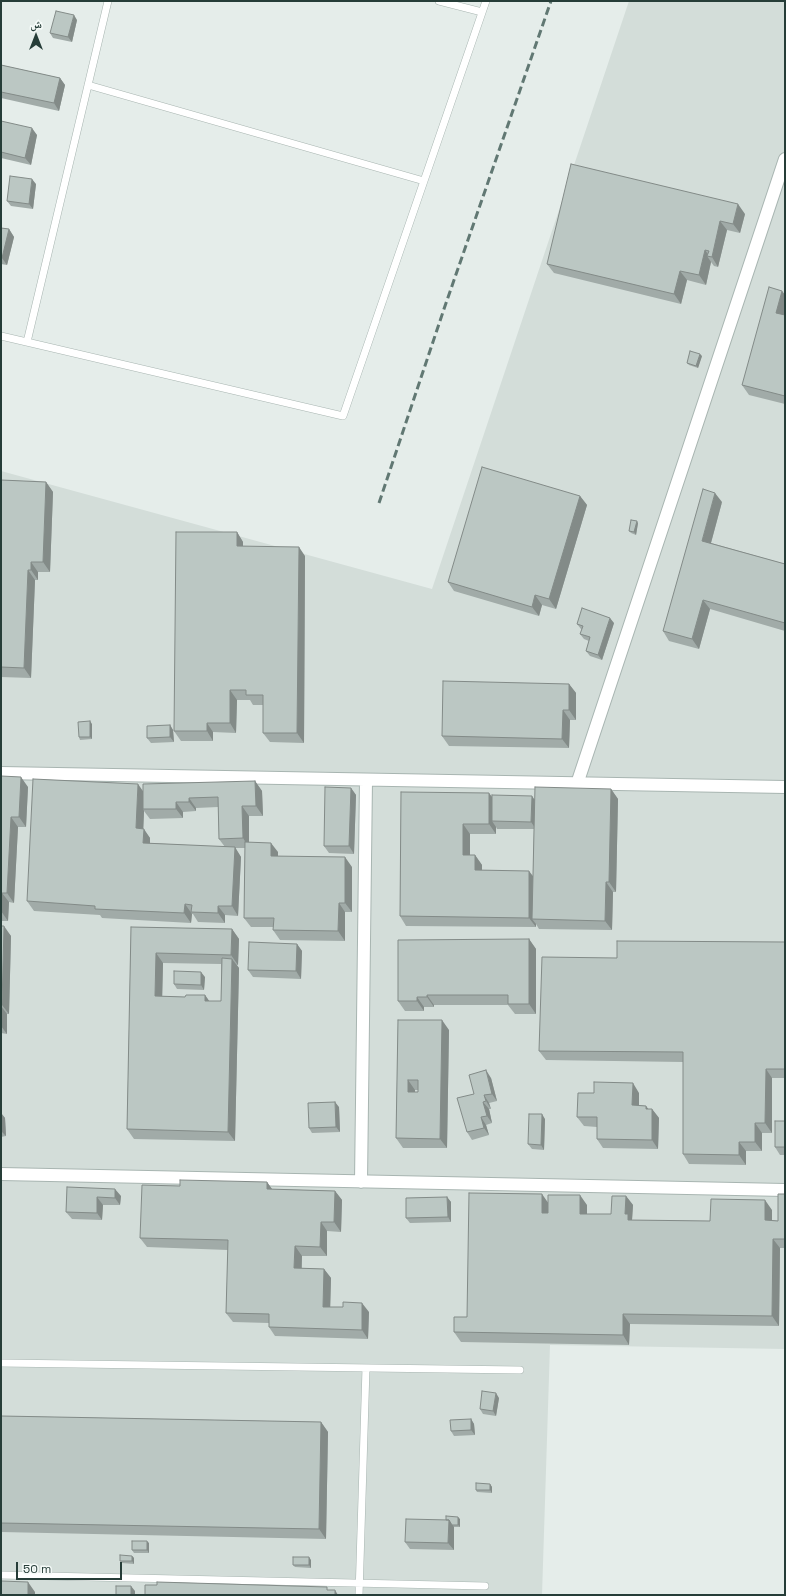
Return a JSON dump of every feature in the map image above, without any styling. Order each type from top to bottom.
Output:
[{"type":"street","points":[[577,784],[785,159]]},
{"type":"street","points":[[1,773],[785,787]]},
{"type":"street","points":[[361,1182],[366,780]]},
{"type":"street","points":[[1,1174],[785,1190]]},
{"type":"lane","points":[[27,342],[108,1]]},
{"type":"lane","points":[[439,1],[482,12]]},
{"type":"lane","points":[[1,336],[343,416],[486,1]]},
{"type":"lane","points":[[88,85],[424,181]]},
{"type":"lane","points":[[1,1363],[520,1370]]},
{"type":"lane","points":[[359,1595],[366,1368]]},
{"type":"lane","points":[[1,1575],[485,1586]]},
{"type":"shaded area","points":[[629,1],[785,1],[785,1349],[550,1345],[542,1595],[1,1595],[1,471],[432,589]]},
{"type":"building","points":[[56,11],[74,15],[68,37],[50,33]]},
{"type":"building","points":[[1,65],[60,78],[54,103],[1,92]]},
{"type":"building","points":[[1,121],[32,128],[25,158],[1,152]]},
{"type":"building","points":[[571,164],[738,204],[733,224],[720,221],[712,257],[707,256],[709,251],[705,250],[699,275],[680,271],[674,294],[547,264]]},
{"type":"building","points":[[10,176],[32,179],[29,204],[7,201]]},
{"type":"building","points":[[1,228],[9,229],[2,258],[1,258]]},
{"type":"building","points":[[769,287],[782,291],[776,313],[785,315],[785,396],[742,385]]},
{"type":"building","points":[[690,351],[700,354],[696,366],[687,363]]},
{"type":"building","points":[[482,467],[580,496],[549,599],[535,595],[532,607],[448,582]]},
{"type":"building","points":[[1,480],[46,482],[43,562],[31,562],[31,570],[28,570],[24,668],[1,667]]},
{"type":"building","points":[[703,489],[715,493],[702,541],[785,564],[785,623],[703,600],[692,639],[663,631]]},
{"type":"building","points":[[631,520],[637,521],[634,532],[629,531]]},
{"type":"building","points":[[176,532],[237,532],[237,546],[299,547],[297,733],[263,733],[263,695],[246,695],[246,690],[230,690],[230,723],[207,723],[207,731],[174,731]]},
{"type":"building","points":[[582,608],[610,618],[598,655],[586,651],[590,637],[580,634],[583,626],[577,624]]},
{"type":"building","points":[[443,681],[569,684],[569,710],[563,710],[562,739],[442,736]]},
{"type":"building","points":[[90,721],[90,737],[79,737],[78,722]]},
{"type":"building","points":[[170,725],[170,737],[147,738],[147,726]]},
{"type":"building","points":[[1,776],[21,777],[19,817],[11,817],[7,893],[2,893],[1,908]]},
{"type":"building","points":[[33,779],[138,784],[136,828],[144,829],[143,843],[235,847],[232,906],[218,906],[218,913],[191,912],[192,905],[185,904],[184,913],[95,909],[95,906],[27,901]]},
{"type":"building","points":[[255,781],[256,806],[242,806],[243,838],[219,839],[218,797],[189,798],[189,802],[176,802],[176,809],[143,809],[143,784]]},
{"type":"building","points":[[325,787],[351,788],[349,846],[324,846]]},
{"type":"building","points":[[535,787],[611,789],[609,882],[606,882],[605,921],[532,919]]},
{"type":"building","points":[[401,792],[489,793],[489,824],[463,824],[463,855],[475,855],[475,870],[529,871],[529,918],[400,916]]},
{"type":"building","points":[[492,795],[532,796],[531,822],[492,821]]},
{"type":"building","points":[[245,842],[271,843],[271,856],[345,857],[345,903],[339,903],[338,931],[273,930],[274,918],[244,918]]},
{"type":"building","points":[[1,926],[4,926],[2,1005],[1,1005]]},
{"type":"building","points":[[131,927],[232,929],[231,955],[156,953],[155,996],[185,997],[186,995],[205,995],[205,1001],[221,1001],[222,958],[232,959],[228,1132],[127,1129]]},
{"type":"building","points":[[529,939],[529,1004],[508,1004],[508,995],[427,995],[427,997],[417,997],[417,1001],[398,1001],[398,940]]},
{"type":"building","points":[[617,941],[785,942],[785,1069],[766,1069],[765,1123],[755,1123],[755,1142],[739,1142],[739,1155],[683,1154],[683,1052],[539,1051],[542,957],[617,958]]},
{"type":"building","points":[[249,942],[297,944],[296,971],[248,970]]},
{"type":"building","points":[[174,971],[201,972],[201,985],[174,984]]},
{"type":"building","points":[[398,1020],[442,1020],[440,1139],[396,1138]],"holes":[[[408,1080],[418,1080],[418,1092],[408,1092]]]},
{"type":"building","points":[[486,1070],[492,1094],[484,1095],[486,1101],[483,1102],[487,1116],[481,1117],[484,1128],[467,1132],[457,1098],[474,1094],[469,1075]]},
{"type":"building","points":[[594,1082],[633,1083],[632,1105],[646,1106],[646,1109],[652,1109],[652,1140],[597,1139],[597,1117],[577,1117],[578,1093],[594,1093]]},
{"type":"building","points":[[335,1102],[336,1127],[309,1128],[308,1103]]},
{"type":"building","points":[[529,1114],[542,1114],[541,1145],[528,1144]]},
{"type":"building","points":[[775,1121],[785,1121],[785,1147],[775,1147]]},
{"type":"building","points":[[180,1180],[267,1182],[267,1189],[335,1191],[334,1222],[321,1222],[320,1247],[295,1246],[294,1268],[324,1269],[323,1307],[343,1307],[343,1302],[362,1303],[362,1330],[269,1327],[269,1314],[226,1313],[228,1240],[140,1238],[142,1185],[180,1186]]},
{"type":"building","points":[[67,1187],[115,1189],[115,1198],[97,1197],[97,1213],[66,1212]]},
{"type":"building","points":[[469,1193],[542,1194],[542,1213],[548,1213],[548,1195],[580,1195],[580,1214],[611,1214],[612,1196],[626,1196],[625,1214],[628,1214],[628,1220],[710,1221],[711,1199],[765,1200],[765,1220],[778,1221],[778,1194],[785,1194],[785,1239],[773,1239],[772,1316],[623,1314],[623,1335],[454,1332],[454,1317],[467,1317]]},
{"type":"building","points":[[447,1197],[448,1217],[406,1218],[406,1198]]},
{"type":"building","points":[[482,1391],[496,1393],[493,1411],[480,1409]]},
{"type":"building","points":[[1,1416],[321,1422],[319,1529],[1,1523]]},
{"type":"building","points":[[471,1419],[471,1430],[451,1431],[450,1420]]},
{"type":"building","points":[[476,1483],[490,1484],[490,1490],[476,1490]]},
{"type":"building","points":[[446,1516],[458,1517],[458,1525],[452,1525],[449,1520],[446,1520]]},
{"type":"building","points":[[406,1519],[449,1520],[448,1543],[405,1542]]},
{"type":"building","points":[[132,1541],[147,1541],[147,1550],[132,1550]]},
{"type":"building","points":[[120,1555],[132,1556],[132,1561],[120,1561]]},
{"type":"building","points":[[293,1557],[309,1557],[309,1565],[293,1565]]},
{"type":"building","points":[[1,1581],[28,1582],[28,1595],[1,1595]]},
{"type":"building","points":[[157,1582],[327,1587],[327,1590],[335,1590],[335,1595],[145,1595],[145,1585],[157,1585]]},
{"type":"building","points":[[116,1586],[131,1586],[131,1595],[116,1595]]},
{"type":"railway","points":[[379,503],[445,306],[551,1]]}]
